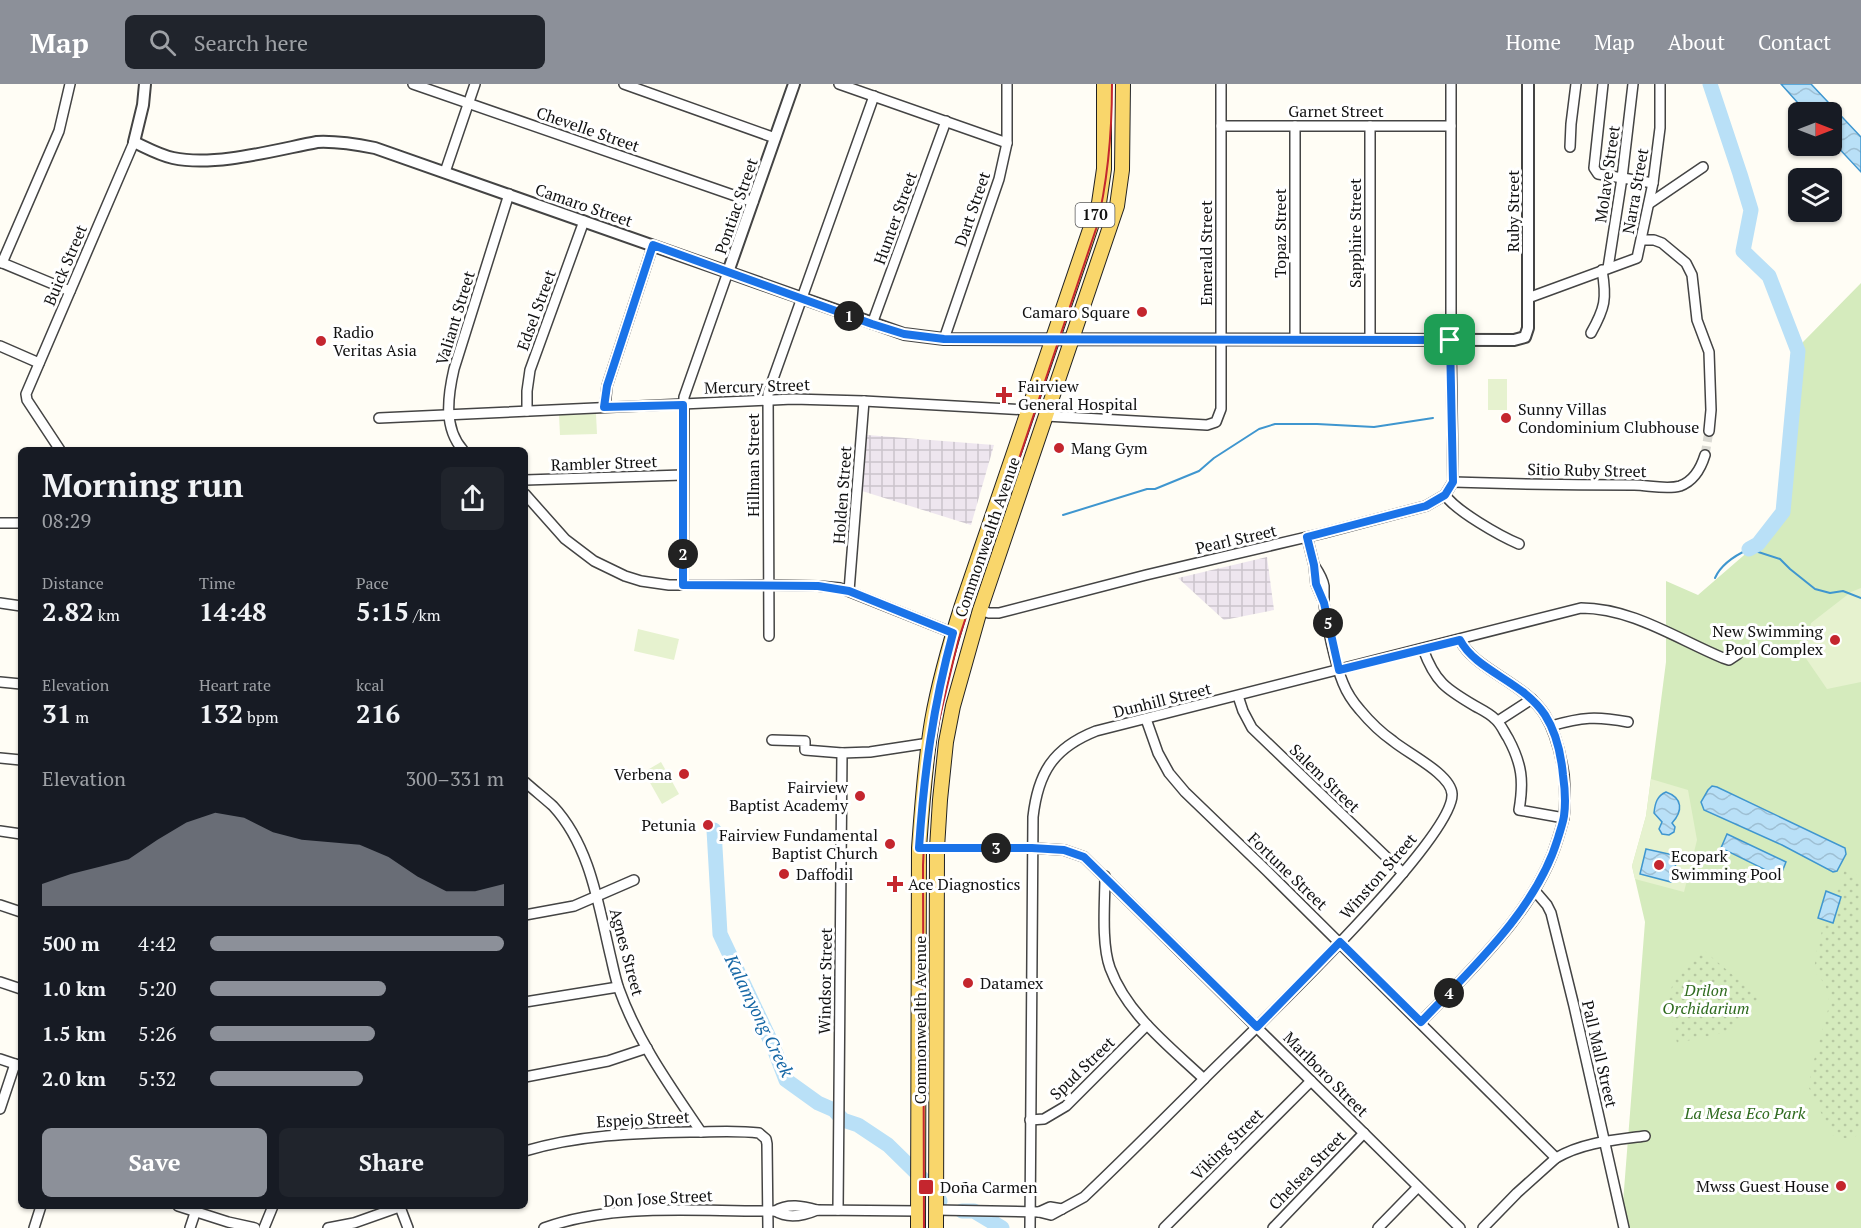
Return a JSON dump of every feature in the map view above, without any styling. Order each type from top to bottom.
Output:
[{"type":"main road","name":"Commonwealth Avenue","points":[[918,1228],[919,848],[929,743],[937,696],[953,633],[1095,218],[1103,179],[1104,84]]},
{"type":"main road","name":"Commonwealth Avenue","points":[[936,1228],[937,848],[946,742],[963,668],[980,610],[1115,213],[1122,175],[1123,84]]},
{"type":"main road","points":[[1103,179],[1107,177],[1113,180],[1118,179],[1122,175]]},
{"type":"main road","points":[[1103,179],[1114,182],[1120,190]]},
{"type":"street","points":[[70,84],[59,132],[1,263],[70,291]]},
{"type":"street","name":"Buick Street","points":[[58,447],[26,397],[134,142],[143,105],[145,84]]},
{"type":"street","name":"Chevelle Street","points":[[413,84],[753,202]]},
{"type":"street","points":[[445,172],[475,84]]},
{"type":"street","points":[[624,84],[775,138]]},
{"type":"street","name":"Pontiac Street","points":[[683,585],[683,405],[686,390],[794,84]]},
{"type":"street","points":[[839,84],[1007,143]]},
{"type":"street","name":"Dart Street","points":[[944,339],[999,179],[1007,143],[1007,84]]},
{"type":"street","name":"Emerald Street","points":[[1047,416],[1207,425],[1216,422],[1221,409],[1221,84]]},
{"type":"street","points":[[1450,84],[1450,340],[1453,482],[1445,495],[1487,527],[1519,544]]},
{"type":"street","name":"Ruby Street","points":[[1525,337],[1528,328],[1528,84]]},
{"type":"street","points":[[1570,147],[1570,124],[1575,84]]},
{"type":"street","points":[[1603,84],[1595,172],[1653,183]]},
{"type":"street","name":"Molave Street","points":[[1591,333],[1604,304],[1605,269],[1622,178],[1633,84]]},
{"type":"street","name":"Narra Street","points":[[1528,298],[1638,256],[1653,183],[1660,128],[1660,84]]},
{"type":"street","name":"Hillman Street","points":[[768,636],[767,399],[771,380],[874,96]]},
{"type":"street","name":"Hunter Street","points":[[872,324],[946,122]]},
{"type":"street","name":"Garnet Street","points":[[1221,126],[1450,126]]},
{"type":"street","name":"Topaz Street","points":[[1295,126],[1295,340]]},
{"type":"street","name":"Sapphire Street","points":[[1370,126],[1370,340]]},
{"type":"street","name":"Camaro Street","points":[[134,142],[162,155],[184,160],[235,157],[317,142],[344,142],[375,148],[910,336],[944,339],[1052,340],[1514,340],[1525,337]]},
{"type":"street","points":[[1650,203],[1703,167]]},
{"type":"street","name":"Valiant Street","points":[[461,447],[454,439],[449,415],[454,369],[509,194]]},
{"type":"street","name":"Edsel Street","points":[[527,411],[530,370],[584,221]]},
{"type":"street","points":[[1642,240],[1662,243],[1686,263],[1692,275],[1697,320],[1708,352],[1710,410],[1708,431]]},
{"type":"street","points":[[604,407],[607,386],[653,245]]},
{"type":"street","points":[[0,346],[39,363]]},
{"type":"street","name":"Mercury Street","points":[[379,418],[683,405],[767,399],[864,401],[1028,410]]},
{"type":"street","name":"Holden Street","points":[[849,591],[864,401]]},
{"type":"street","name":"Sitio Ruby Street","points":[[1453,482],[1642,485],[1672,488],[1688,482],[1699,470],[1705,455]]},
{"type":"street","name":"Rambler Street","points":[[528,480],[683,476]]},
{"type":"street","name":"Pearl Street","points":[[980,610],[999,613],[1307,537],[1426,506],[1445,495]]},
{"type":"street","points":[[528,498],[565,539],[594,561],[625,576],[657,584],[818,586],[849,591],[953,633]]},
{"type":"street","points":[[0,523],[18,523]]},
{"type":"street","name":"Winston Street","points":[[936,1210],[1034,1212],[1050,1207],[1062,1209],[1084,1197],[1340,942],[1404,873],[1424,848],[1448,810],[1452,799],[1450,785],[1375,727],[1350,697],[1339,670],[1324,603],[1316,584],[1307,537]]},
{"type":"street","points":[[0,603],[18,606]]},
{"type":"street","name":"Dunhill Street","points":[[1030,1228],[1034,1212],[1030,1120],[1032,848],[1035,800],[1046,768],[1054,758],[1080,738],[1096,731],[1460,640],[1574,609],[1593,608],[1620,614],[1729,660],[1738,654]]},
{"type":"street","points":[[1421,1022],[1487,951],[1535,891],[1556,844],[1564,818],[1563,766],[1551,726],[1544,713],[1517,686],[1473,656],[1460,640]]},
{"type":"street","points":[[1423,649],[1433,674],[1445,687],[1498,721],[1518,756],[1521,768],[1519,810],[1564,818]]},
{"type":"street","points":[[0,682],[18,684]]},
{"type":"street","name":"Salem Street","points":[[1238,696],[1252,728],[1404,873]]},
{"type":"street","points":[[1498,721],[1532,699]]},
{"type":"street","points":[[1551,726],[1596,717],[1628,722]]},
{"type":"street","name":"Fortune Street","points":[[1146,719],[1163,763],[1185,792],[1340,942],[1556,1158]]},
{"type":"street","points":[[772,740],[805,741],[805,750],[842,753],[870,752],[929,743]]},
{"type":"street","name":"Windsor Street","points":[[838,1210],[842,753]]},
{"type":"street","points":[[0,758],[18,760]]},
{"type":"street","name":"Agnes Street","points":[[528,785],[552,806],[565,823],[589,868],[618,987],[634,1028],[701,1132]]},
{"type":"street","points":[[0,831],[18,834]]},
{"type":"street","name":"Marlboro Street","points":[[919,848],[1032,848],[1064,850],[1084,857],[1460,1228]]},
{"type":"street","points":[[1105,876],[1105,938],[1110,966],[1130,1004],[1147,1025],[1204,1079]]},
{"type":"street","points":[[528,914],[574,906],[634,880]]},
{"type":"street","name":"Pall Mall Street","points":[[1535,891],[1551,913],[1623,1228]]},
{"type":"street","points":[[0,905],[18,911]]},
{"type":"street","points":[[0,982],[18,988]]},
{"type":"street","points":[[528,1002],[618,987]]},
{"type":"street","name":"Spud Street","points":[[1030,1120],[1044,1119],[1066,1106],[1147,1025]]},
{"type":"street","points":[[528,1076],[608,1061],[647,1048]]},
{"type":"street","points":[[0,1059],[18,1065],[0,1109]]},
{"type":"street","name":"Viking Street","points":[[1164,1228],[1311,1081]]},
{"type":"street","name":"Espejo Street","points":[[528,1150],[573,1139],[611,1134],[755,1132],[763,1135],[767,1144],[771,1211]]},
{"type":"street","name":"Chelsea Street","points":[[1273,1228],[1364,1133]]},
{"type":"street","points":[[1483,1228],[1556,1158],[1576,1148],[1604,1141],[1645,1136]]},
{"type":"street","points":[[1378,1228],[1418,1187]]},
{"type":"street","points":[[34,1228],[40,1209]]},
{"type":"street","points":[[190,1228],[196,1209],[255,1228]]},
{"type":"street","points":[[264,1228],[272,1209]]},
{"type":"street","points":[[328,1228],[354,1223],[393,1209]]},
{"type":"street","points":[[402,1209],[408,1228]]},
{"type":"street","name":"Don Jose Street","points":[[544,1228],[583,1218],[660,1210],[771,1211],[783,1216],[804,1215],[817,1210],[919,1211]]},
{"type":"street","points":[[768,1228],[771,1211]]},
{"type":"shaded area","points":[[867,435],[994,445],[971,525],[862,491]]},
{"type":"shaded area","points":[[1267,557],[1274,610],[1224,620],[1178,578]]},
{"type":"green space","name":"La Mesa Eco Park","points":[[1861,283],[1861,1228],[1621,1228],[1645,922],[1632,866],[1646,816],[1666,662],[1666,581],[1698,595],[1758,543],[1783,512],[1798,351],[1803,342]]},
{"type":"green space","points":[[1488,379],[1507,379],[1507,410],[1488,410]]},
{"type":"green space","points":[[596,414],[597,434],[560,435],[559,415]]},
{"type":"green space","name":"New Swimming Pool Complex","points":[[1861,588],[1861,682],[1827,689],[1805,657],[1811,623],[1851,592]]},
{"type":"green space","points":[[638,629],[679,639],[674,660],[634,651]]},
{"type":"green space","points":[[661,762],[679,794],[662,804],[644,772]]},
{"type":"green space","points":[[1651,779],[1688,790],[1697,840],[1684,892],[1635,879],[1632,866],[1646,816]]},
{"type":"green space","points":[[1845,869],[1861,877],[1861,1129],[1853,1140],[1832,1135],[1809,1088],[1811,1071],[1828,1010],[1829,996],[1825,984],[1814,971],[1817,949],[1832,895]]},
{"type":"green space","name":"Drilon Orchidarium","points":[[1702,949],[1760,998],[1727,1032],[1677,1043],[1668,999],[1675,977]]},
{"type":"water","points":[[1781,84],[1811,84],[1828,102],[1797,102]]},
{"type":"water","points":[[1842,117],[1861,137],[1861,172],[1842,152]]},
{"type":"water","points":[[1712,786],[1845,848],[1846,854],[1837,871],[1833,872],[1782,845],[1704,810],[1701,802]]},
{"type":"water","points":[[1666,792],[1676,798],[1680,805],[1678,814],[1672,823],[1675,827],[1674,832],[1669,835],[1662,834],[1659,829],[1662,822],[1654,813],[1657,800]]},
{"type":"water","points":[[1727,834],[1786,862],[1780,877],[1721,848]]},
{"type":"water","name":"Ecopark Swimming Pool","points":[[1646,849],[1678,856],[1671,882],[1640,874]]},
{"type":"water","points":[[1826,891],[1841,897],[1833,923],[1818,918]]},
{"type":"waterway","points":[[1710,84],[1751,210],[1743,251],[1769,276],[1798,351],[1783,512],[1758,544],[1749,549]]},
{"type":"waterway","points":[[1063,515],[1147,489],[1155,489],[1199,471],[1214,458],[1259,429],[1275,424],[1374,427],[1433,418]]},
{"type":"waterway","points":[[1715,578],[1725,564],[1749,549],[1780,559],[1815,589],[1830,593],[1843,591],[1861,598]]},
{"type":"waterway","name":"Kalamyong Creek","points":[[714,830],[720,934],[773,1046],[786,1080],[818,1103],[834,1110],[843,1120],[858,1125],[888,1145],[932,1188],[940,1201]]},
{"type":"waterway","name":"Kalamyong Creek","points":[[962,1211],[974,1211],[1002,1228]]},
{"type":"tunnel","points":[[1705,455],[1709,431]]},
{"type":"railway","points":[[924,1228],[923,865],[926,802],[935,737],[958,641],[1096,229],[1104,193],[1108,157],[1112,84]]},
{"type":"place","name":"Camaro Square","points":[[1142,312]]},
{"type":"place","name":"Radio Veritas Asia","points":[[321,341]]},
{"type":"place","name":"Fairview General Hospital","points":[[1004,395]]},
{"type":"place","name":"Sunny Villas Condominium Clubhouse","points":[[1506,418]]},
{"type":"place","name":"Mang Gym","points":[[1059,448]]},
{"type":"place","name":"New Swimming Pool Complex","points":[[1835,640]]},
{"type":"place","name":"Verbena","points":[[684,774]]},
{"type":"place","name":"Fairview Baptist Academy","points":[[860,796]]},
{"type":"place","name":"Petunia","points":[[708,825]]},
{"type":"place","name":"Fairview Fundamental Baptist Church","points":[[890,844]]},
{"type":"place","name":"Ecopark Swimming Pool","points":[[1659,865]]},
{"type":"place","name":"Daffodil","points":[[784,874]]},
{"type":"place","name":"Ace Diagnostics","points":[[895,884]]},
{"type":"place","name":"Datamex","points":[[968,983]]},
{"type":"place","name":"Mwss Guest House","points":[[1841,1186]]},
{"type":"place","name":"Doña Carmen","points":[[926,1187]]},
{"type":"route","points":[[653,245],[872,324],[925,338],[1450,340],[1453,482],[1445,495],[1426,506],[1307,537],[1316,584],[1324,603],[1339,670],[1460,640],[1473,656],[1517,686],[1544,713],[1551,726],[1563,766],[1564,818],[1556,844],[1535,891],[1487,951],[1421,1022],[1340,942],[1257,1027],[1084,857],[1064,850],[1032,848],[919,848],[929,743],[953,633],[840,588],[683,585],[683,405],[604,407],[607,386],[653,245]]}]
